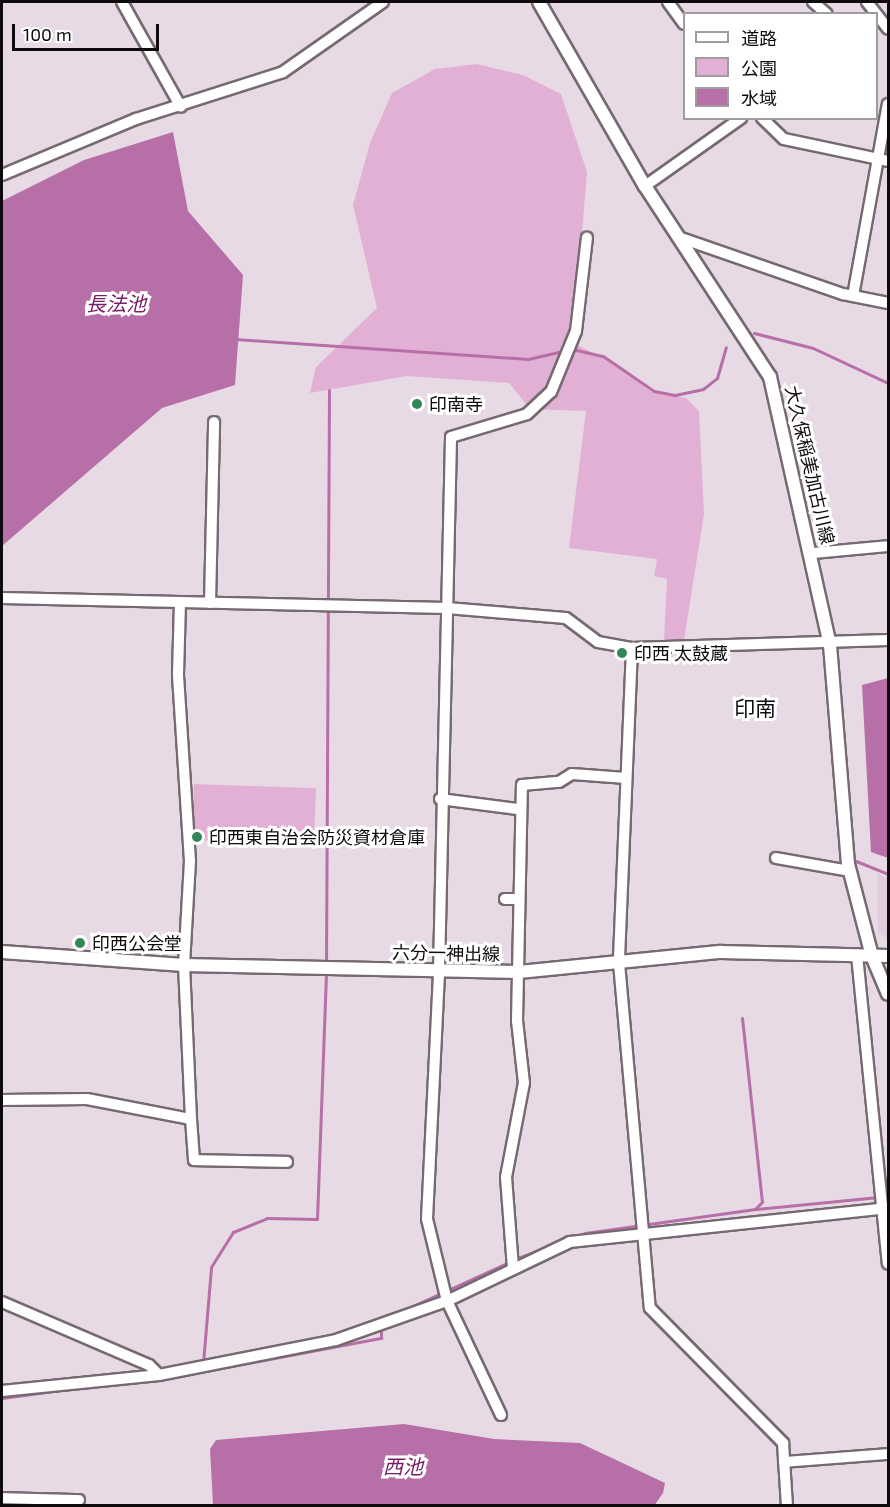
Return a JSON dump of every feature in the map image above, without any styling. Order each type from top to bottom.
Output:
[{"type":"main road","name":"大久保稲美加古川線","points":[[539,2],[645,186],[770,377],[813,553],[830,645],[849,871],[872,956],[888,994]]},
{"type":"main road","name":"六分一神出線","points":[[2,952],[184,965],[519,972],[721,952],[888,956]]},
{"type":"street","points":[[122,2],[180,107]]},
{"type":"street","points":[[2,176],[136,119],[180,107],[283,72],[383,2]]},
{"type":"street","points":[[668,2],[683,23]]},
{"type":"street","points":[[813,2],[825,12]]},
{"type":"street","points":[[853,296],[883,160],[888,104]]},
{"type":"street","points":[[645,186],[738,120]]},
{"type":"street","points":[[764,120],[784,139],[883,160]]},
{"type":"street","points":[[678,237],[853,296],[888,303]]},
{"type":"street","points":[[501,1415],[447,1301],[427,1219],[440,971],[440,799],[451,437],[527,414],[551,392],[576,331],[587,238]]},
{"type":"street","points":[[210,603],[214,422]]},
{"type":"street","points":[[813,553],[888,546]]},
{"type":"street","points":[[2,598],[447,608],[566,618],[597,642],[632,648],[830,645],[888,640]]},
{"type":"street","points":[[180,602],[178,674],[190,861],[184,965],[194,1160],[287,1162]]},
{"type":"street","points":[[632,648],[619,963],[650,1308],[783,1443],[787,1506]]},
{"type":"street","points":[[513,1268],[506,1178],[524,1083],[519,972],[517,809],[522,784],[536,780],[559,782],[573,774],[626,778]]},
{"type":"street","points":[[440,799],[517,809]]},
{"type":"street","points":[[776,858],[849,871]]},
{"type":"street","points":[[505,899],[518,899]]},
{"type":"street","points":[[857,955],[886,1208],[888,1263]]},
{"type":"street","points":[[2,1100],[87,1099],[191,1119]]},
{"type":"street","points":[[2,1391],[159,1375],[336,1340],[447,1301],[570,1242],[643,1230],[886,1208]]},
{"type":"street","points":[[2,1302],[149,1365],[159,1375]]},
{"type":"street","points":[[784,1462],[888,1454]]},
{"type":"street","points":[[2,1498],[78,1500]]},
{"type":"shaded area","points":[[877,874],[888,878],[888,941],[878,931]]},
{"type":"green space","points":[[477,64],[523,75],[561,94],[587,172],[573,343],[622,367],[651,391],[686,398],[699,411],[704,514],[684,640],[664,640],[667,579],[654,576],[657,559],[569,548],[586,411],[530,409],[509,383],[407,376],[310,393],[316,367],[377,308],[353,205],[370,143],[392,93],[435,69]]},
{"type":"green space","points":[[194,784],[316,788],[314,844],[192,840]]},
{"type":"water","name":"長法池","points":[[173,132],[188,211],[243,275],[235,385],[162,408],[2,546],[2,201],[84,160]]},
{"type":"water","points":[[888,678],[888,858],[871,852],[862,685]]},
{"type":"water","name":"西池","points":[[404,1424],[494,1439],[580,1443],[665,1483],[663,1493],[654,1506],[213,1505],[210,1449],[216,1440]]},
{"type":"waterway","points":[[754,333],[813,348],[888,383]]},
{"type":"waterway","points":[[235,339],[528,359],[566,350]]},
{"type":"waterway","points":[[572,349],[603,356],[654,391],[675,395],[703,389],[717,378],[726,347]]},
{"type":"waterway","points":[[326,964],[329,390]]},
{"type":"waterway","points":[[856,861],[888,874]]},
{"type":"waterway","points":[[203,1363],[211,1267],[233,1232],[267,1218],[317,1219],[326,971]]},
{"type":"waterway","points":[[515,1259],[585,1233],[755,1209],[762,1202],[742,1018]]},
{"type":"waterway","points":[[756,1209],[878,1197]]},
{"type":"waterway","points":[[382,1320],[509,1262]]},
{"type":"waterway","points":[[179,1376],[381,1338],[381,1326]]},
{"type":"waterway","points":[[2,1398],[68,1389]]},
{"type":"place","name":"印南寺","points":[[417,404]]},
{"type":"place","name":"印西 太鼓蔵","points":[[622,653]]},
{"type":"place","name":"印西東自治会防災資材倉庫","points":[[197,837]]},
{"type":"place","name":"印西公会堂","points":[[80,943]]},
{"type":"district","name":"印南","points":[[755,708]]}]
